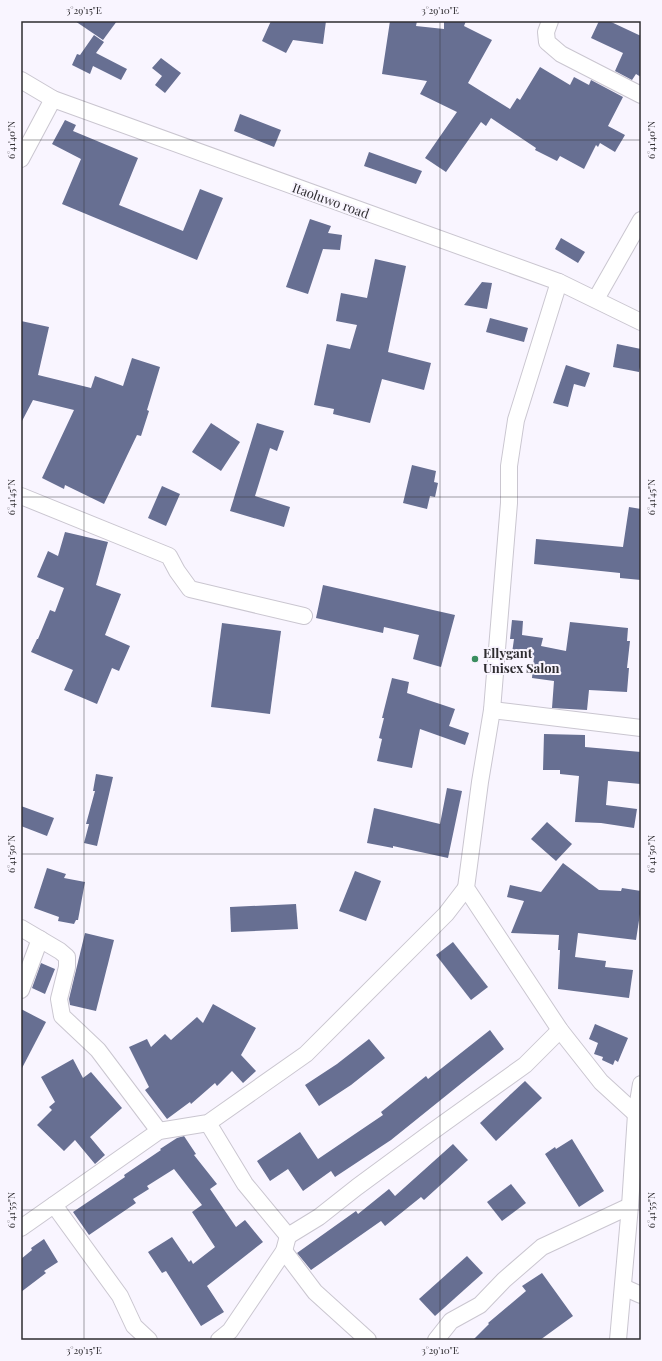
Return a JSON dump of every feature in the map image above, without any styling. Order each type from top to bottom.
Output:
[{"type":"street","points":[[550,21],[546,32],[547,42],[561,54],[641,95]]},
{"type":"street","name":"Itaoluwo road","points":[[21,80],[53,99],[559,282],[641,322]]},
{"type":"street","points":[[21,159],[53,99]]},
{"type":"street","points":[[596,299],[641,220]]},
{"type":"street","points":[[21,1228],[159,1131],[208,1123],[306,1054],[446,914],[466,888],[480,782],[492,710],[509,503],[509,466],[516,420],[559,282]]},
{"type":"street","points":[[21,496],[169,556],[177,571],[190,589],[304,616]]},
{"type":"street","points":[[492,710],[641,728]]},
{"type":"street","points":[[466,888],[560,1030],[601,1082],[636,1114]]},
{"type":"street","points":[[21,928],[60,951],[67,957],[67,967],[59,999],[62,1016],[98,1050],[159,1131]]},
{"type":"street","points":[[21,990],[40,940]]},
{"type":"street","points":[[219,1340],[230,1331],[286,1244],[357,1187],[526,1065],[560,1030]]},
{"type":"street","points":[[618,1340],[630,1206],[636,1114],[641,1084]]},
{"type":"street","points":[[208,1123],[245,1184],[286,1244],[315,1292],[368,1340]]},
{"type":"street","points":[[54,1204],[120,1296],[134,1326],[149,1340]]},
{"type":"street","points":[[436,1340],[451,1321],[480,1305],[504,1280],[542,1247],[630,1206]]},
{"type":"street","points":[[623,1287],[641,1295]]},
{"type":"building","points":[[75,21],[117,21],[103,40]]},
{"type":"building","points":[[271,21],[326,21],[323,44],[293,40],[286,53],[262,41]]},
{"type":"building","points":[[390,21],[417,21],[416,26],[444,29],[444,21],[466,21],[464,26],[492,40],[468,83],[510,109],[517,98],[520,100],[540,67],[570,85],[574,77],[589,85],[591,80],[623,97],[608,126],[625,135],[615,152],[600,143],[598,147],[596,145],[584,169],[560,156],[557,161],[535,150],[536,148],[491,118],[486,126],[481,122],[446,172],[425,158],[457,112],[420,94],[427,81],[382,74]]},
{"type":"building","points":[[599,21],[609,21],[641,36],[641,77],[636,74],[632,80],[615,71],[623,53],[591,38]]},
{"type":"building","points":[[94,35],[104,42],[96,53],[127,69],[121,80],[93,66],[90,74],[72,65],[77,54],[80,55]]},
{"type":"building","points":[[161,58],[181,73],[165,93],[155,85],[162,76],[152,68]]},
{"type":"building","points":[[240,114],[281,130],[274,147],[234,131]]},
{"type":"building","points":[[65,120],[76,125],[73,131],[138,158],[119,205],[183,231],[200,189],[223,198],[197,260],[62,204],[81,159],[52,144]]},
{"type":"building","points":[[369,152],[422,171],[416,184],[364,166]]},
{"type":"building","points":[[310,219],[331,226],[328,233],[342,235],[340,250],[323,249],[308,294],[286,287]]},
{"type":"building","points":[[561,238],[585,252],[578,263],[555,249]]},
{"type":"building","points":[[375,259],[406,266],[388,352],[431,363],[424,390],[382,379],[370,423],[333,414],[334,409],[314,405],[327,344],[350,349],[357,325],[336,321],[341,293],[367,298]]},
{"type":"building","points":[[482,282],[492,283],[487,309],[464,305]]},
{"type":"building","points":[[490,318],[528,328],[524,342],[486,332]]},
{"type":"building","points":[[21,321],[49,327],[38,375],[91,388],[95,376],[123,386],[132,358],[160,367],[141,436],[137,435],[104,504],[65,485],[64,489],[42,478],[74,410],[33,400],[21,423]]},
{"type":"building","points":[[617,344],[641,349],[639,372],[613,367]]},
{"type":"building","points":[[566,365],[590,373],[585,387],[574,384],[568,407],[553,403]]},
{"type":"building","points":[[211,423],[240,442],[221,471],[192,452]]},
{"type":"building","points":[[257,423],[284,431],[277,451],[270,448],[255,496],[290,507],[284,527],[230,511]]},
{"type":"building","points":[[412,465],[436,471],[434,482],[438,483],[435,497],[430,496],[427,509],[403,503]]},
{"type":"building","points":[[162,486],[180,494],[166,526],[148,518]]},
{"type":"building","points":[[629,507],[641,509],[641,580],[620,578],[620,573],[534,564],[536,539],[623,547]]},
{"type":"building","points":[[65,532],[108,542],[96,585],[121,594],[105,635],[130,646],[119,671],[112,668],[97,704],[64,690],[73,670],[31,652],[50,610],[55,612],[64,588],[37,577],[48,551],[58,556]]},
{"type":"building","points":[[323,585],[455,615],[441,667],[413,659],[419,635],[384,627],[383,633],[316,618]]},
{"type":"building","points":[[512,620],[523,621],[522,635],[543,638],[541,646],[566,651],[570,622],[628,628],[627,641],[630,641],[627,668],[629,668],[627,692],[589,690],[587,710],[552,708],[554,681],[532,678],[534,656],[512,653],[514,639],[510,639]]},
{"type":"building","points":[[222,623],[281,631],[270,714],[211,707]]},
{"type":"building","points":[[392,678],[409,682],[407,693],[455,709],[449,726],[469,733],[465,745],[420,729],[412,768],[377,761],[382,739],[379,738],[384,718],[382,718]]},
{"type":"building","points":[[544,734],[585,735],[585,747],[641,752],[641,784],[608,781],[606,805],[637,809],[634,828],[601,823],[575,822],[579,776],[560,774],[560,770],[543,770]]},
{"type":"building","points":[[96,774],[113,777],[97,846],[84,843],[89,824],[86,824],[95,791],[93,791]]},
{"type":"building","points":[[447,788],[462,791],[448,858],[393,846],[393,848],[367,843],[374,808],[440,824]]},
{"type":"building","points":[[21,806],[54,818],[47,836],[21,826]]},
{"type":"building","points":[[547,822],[572,844],[556,861],[531,839]]},
{"type":"building","points":[[563,863],[599,890],[621,891],[622,888],[641,891],[641,914],[636,940],[578,933],[575,957],[606,961],[605,967],[633,970],[629,998],[558,989],[560,950],[558,950],[559,935],[511,933],[524,901],[507,897],[510,885],[541,892]]},
{"type":"building","points":[[47,868],[66,874],[64,878],[85,882],[78,920],[76,920],[74,924],[58,921],[59,917],[34,908]]},
{"type":"building","points":[[355,871],[381,881],[366,921],[339,911]]},
{"type":"building","points":[[296,904],[298,929],[231,932],[230,907]]},
{"type":"building","points":[[85,933],[114,940],[96,1011],[70,1005],[69,999]]},
{"type":"building","points":[[453,942],[488,987],[471,1000],[436,955]]},
{"type":"building","points":[[41,963],[55,969],[45,994],[32,988]]},
{"type":"building","points":[[213,1004],[256,1028],[241,1055],[256,1071],[243,1083],[232,1071],[217,1086],[215,1083],[191,1104],[190,1102],[167,1119],[145,1090],[149,1087],[129,1047],[147,1039],[151,1047],[165,1034],[171,1040],[197,1017],[203,1023]]},
{"type":"building","points":[[21,1009],[46,1022],[21,1070]]},
{"type":"building","points":[[595,1024],[628,1038],[618,1062],[615,1060],[613,1065],[602,1060],[603,1057],[594,1054],[598,1043],[589,1039]]},
{"type":"building","points":[[490,1030],[504,1049],[391,1140],[335,1177],[331,1171],[303,1191],[288,1169],[270,1181],[257,1161],[300,1132],[318,1159],[383,1115],[381,1112],[426,1076],[428,1079]]},
{"type":"building","points":[[369,1039],[385,1058],[351,1085],[319,1106],[305,1085],[337,1064]]},
{"type":"building","points":[[73,1059],[83,1078],[91,1072],[122,1108],[90,1137],[105,1155],[95,1164],[75,1140],[64,1151],[37,1125],[52,1110],[49,1107],[55,1102],[41,1077]]},
{"type":"building","points":[[525,1081],[542,1098],[496,1141],[480,1123]]},
{"type":"building","points":[[184,1136],[196,1154],[194,1155],[217,1184],[210,1189],[236,1227],[245,1220],[263,1242],[207,1286],[224,1312],[201,1326],[166,1271],[162,1273],[148,1252],[172,1237],[189,1262],[191,1260],[193,1264],[215,1247],[192,1212],[202,1205],[174,1169],[147,1186],[149,1189],[133,1199],[136,1203],[89,1235],[73,1212],[125,1177],[124,1175],[161,1150],[160,1149],[177,1138]]},
{"type":"building","points":[[572,1139],[604,1191],[579,1207],[545,1154],[555,1147],[556,1149]]},
{"type":"building","points":[[453,1144],[468,1160],[424,1200],[421,1197],[385,1226],[381,1221],[311,1270],[297,1253],[356,1211],[358,1214],[389,1189],[395,1196]]},
{"type":"building","points":[[511,1184],[526,1203],[502,1221],[487,1202]]},
{"type":"building","points":[[44,1239],[58,1262],[44,1271],[46,1273],[21,1292],[21,1259],[32,1250],[31,1248]]},
{"type":"building","points":[[467,1256],[483,1273],[435,1316],[419,1299]]},
{"type":"building","points":[[542,1273],[573,1316],[540,1340],[473,1340],[489,1324],[488,1323],[526,1291],[522,1286]]},
{"type":"place","name":"Ellygant Unisex Salon","points":[[475,659]]}]
